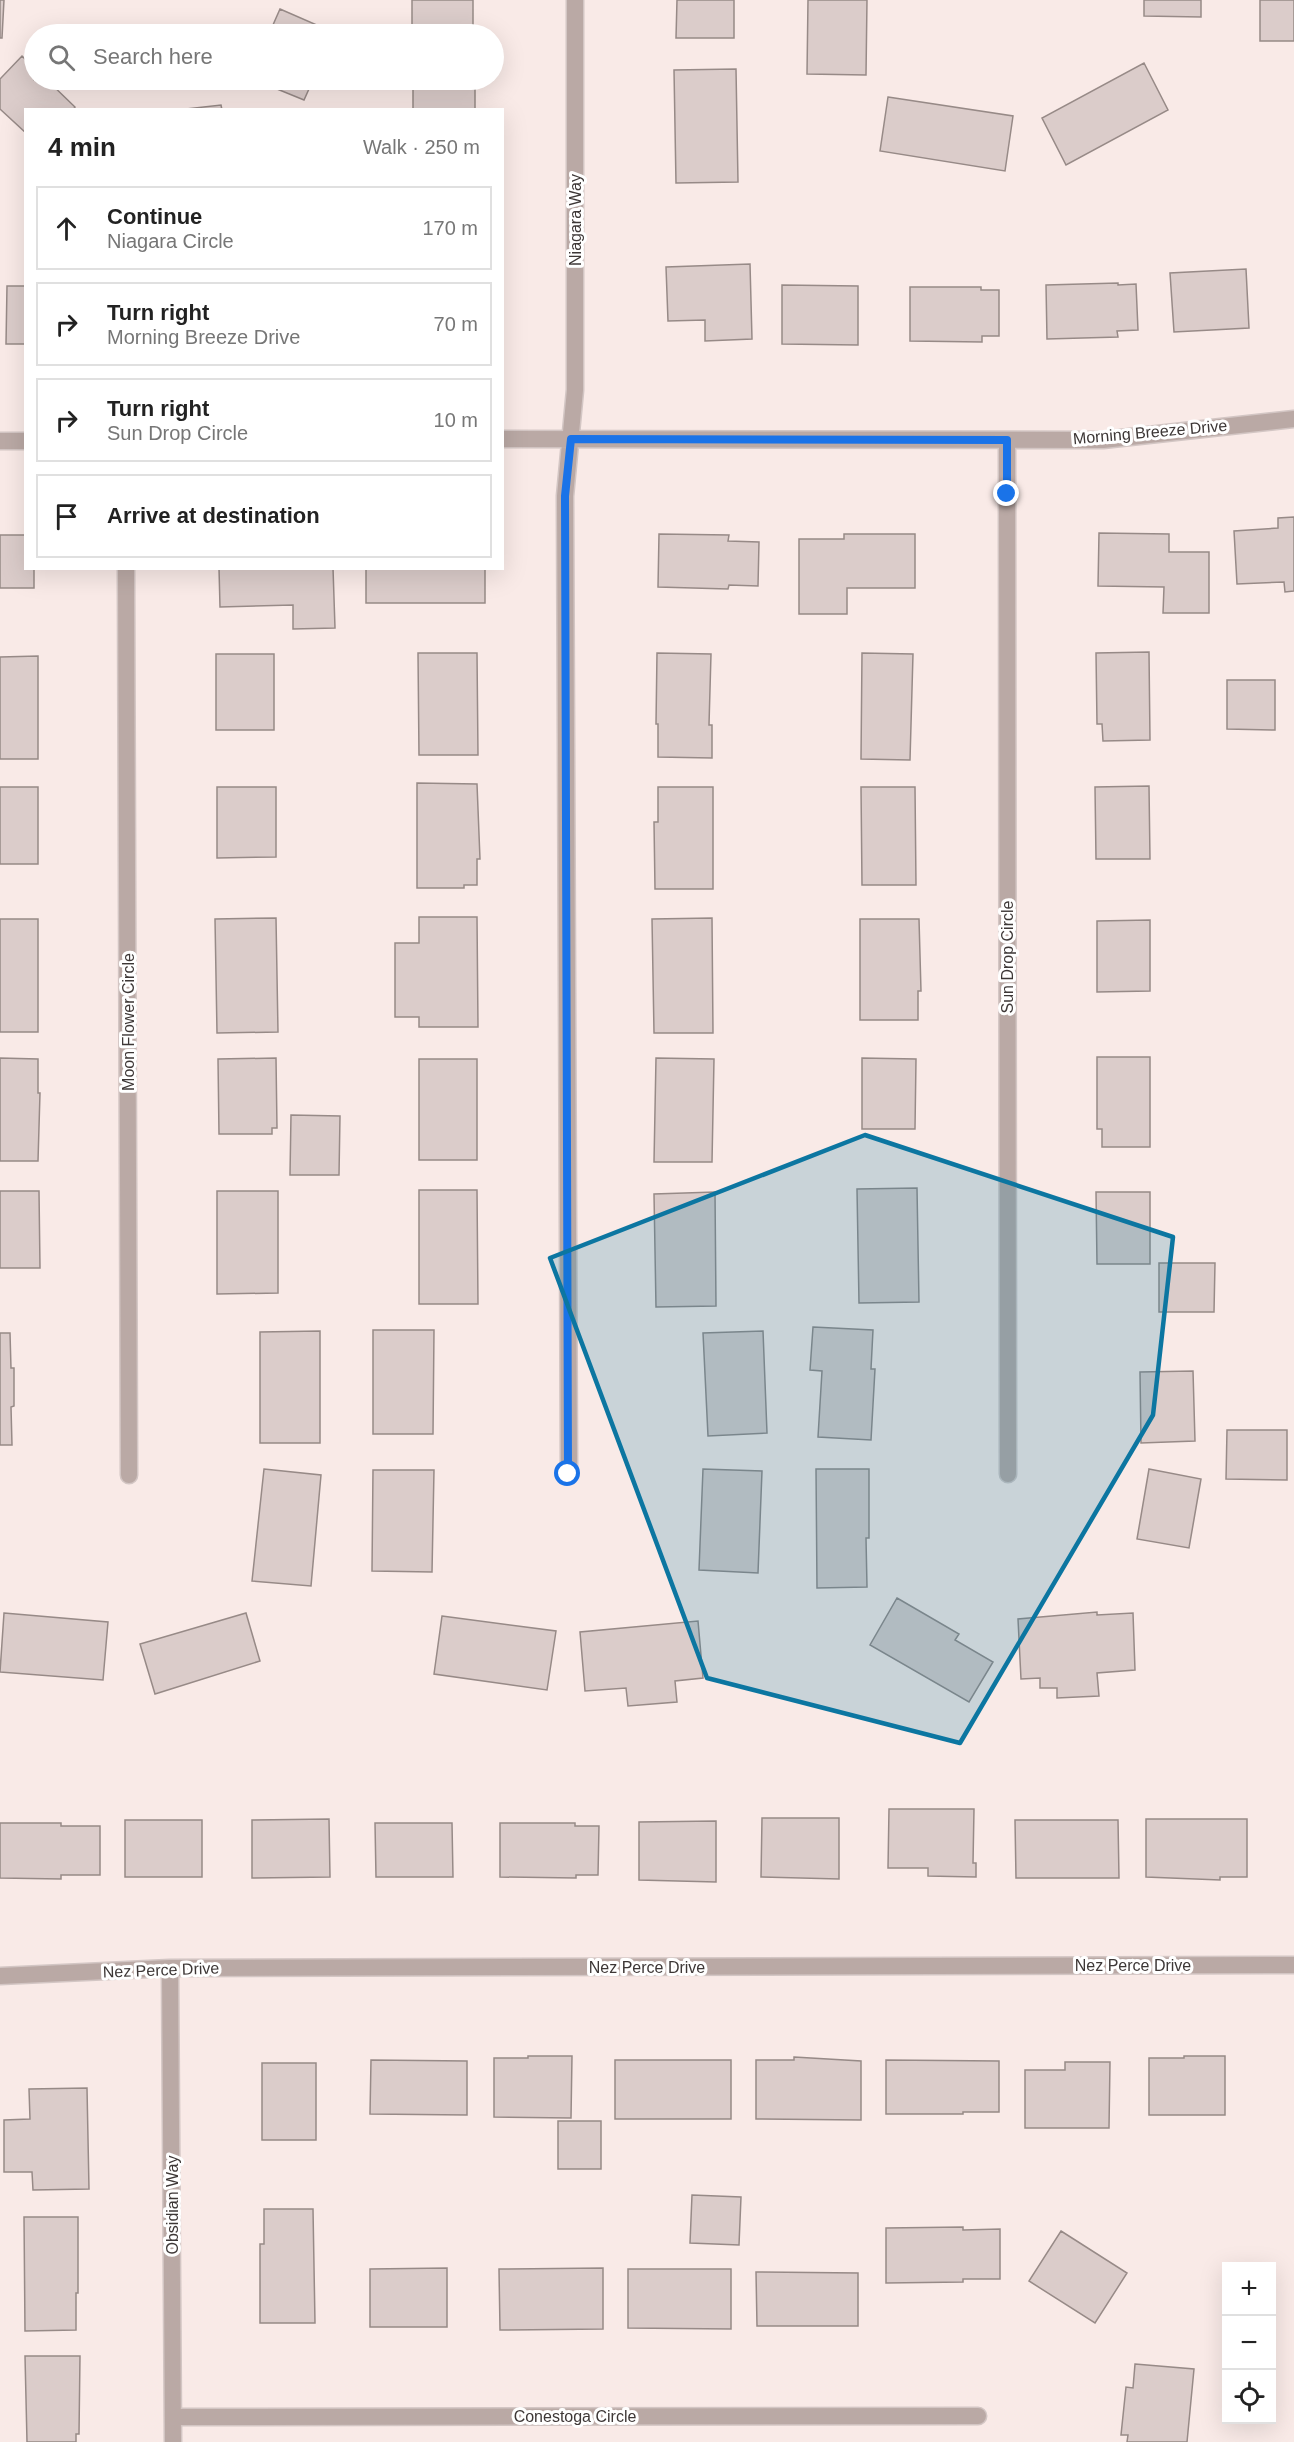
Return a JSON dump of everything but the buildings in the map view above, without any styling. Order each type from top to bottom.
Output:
[{"type":"street","name":"Niagara Way","points":[[568,1474],[565,496],[575,390],[575,0]]},
{"type":"street","name":"Morning Breeze Drive","points":[[504,439],[1103,440],[1294,419]]},
{"type":"street","name":"Sun Drop Circle","points":[[1007,440],[1008,1474]]},
{"type":"street","points":[[0,441],[24,441]]},
{"type":"street","name":"Moon Flower Circle","points":[[126,570],[129,1474]]},
{"type":"street","name":"Nez Perce Drive","points":[[0,1976],[170,1968],[1294,1965]]},
{"type":"street","name":"Obsidian Way","points":[[170,1968],[173,2442]]},
{"type":"street","name":"Conestoga Circle","points":[[173,2417],[978,2416]]},
{"type":"highlighted area","points":[[865,1135],[1173,1237],[1153,1415],[960,1743],[707,1678],[550,1258]]},
{"type":"route","points":[[568,1474],[565,496],[571,439],[1007,440],[1007,494]]}]
